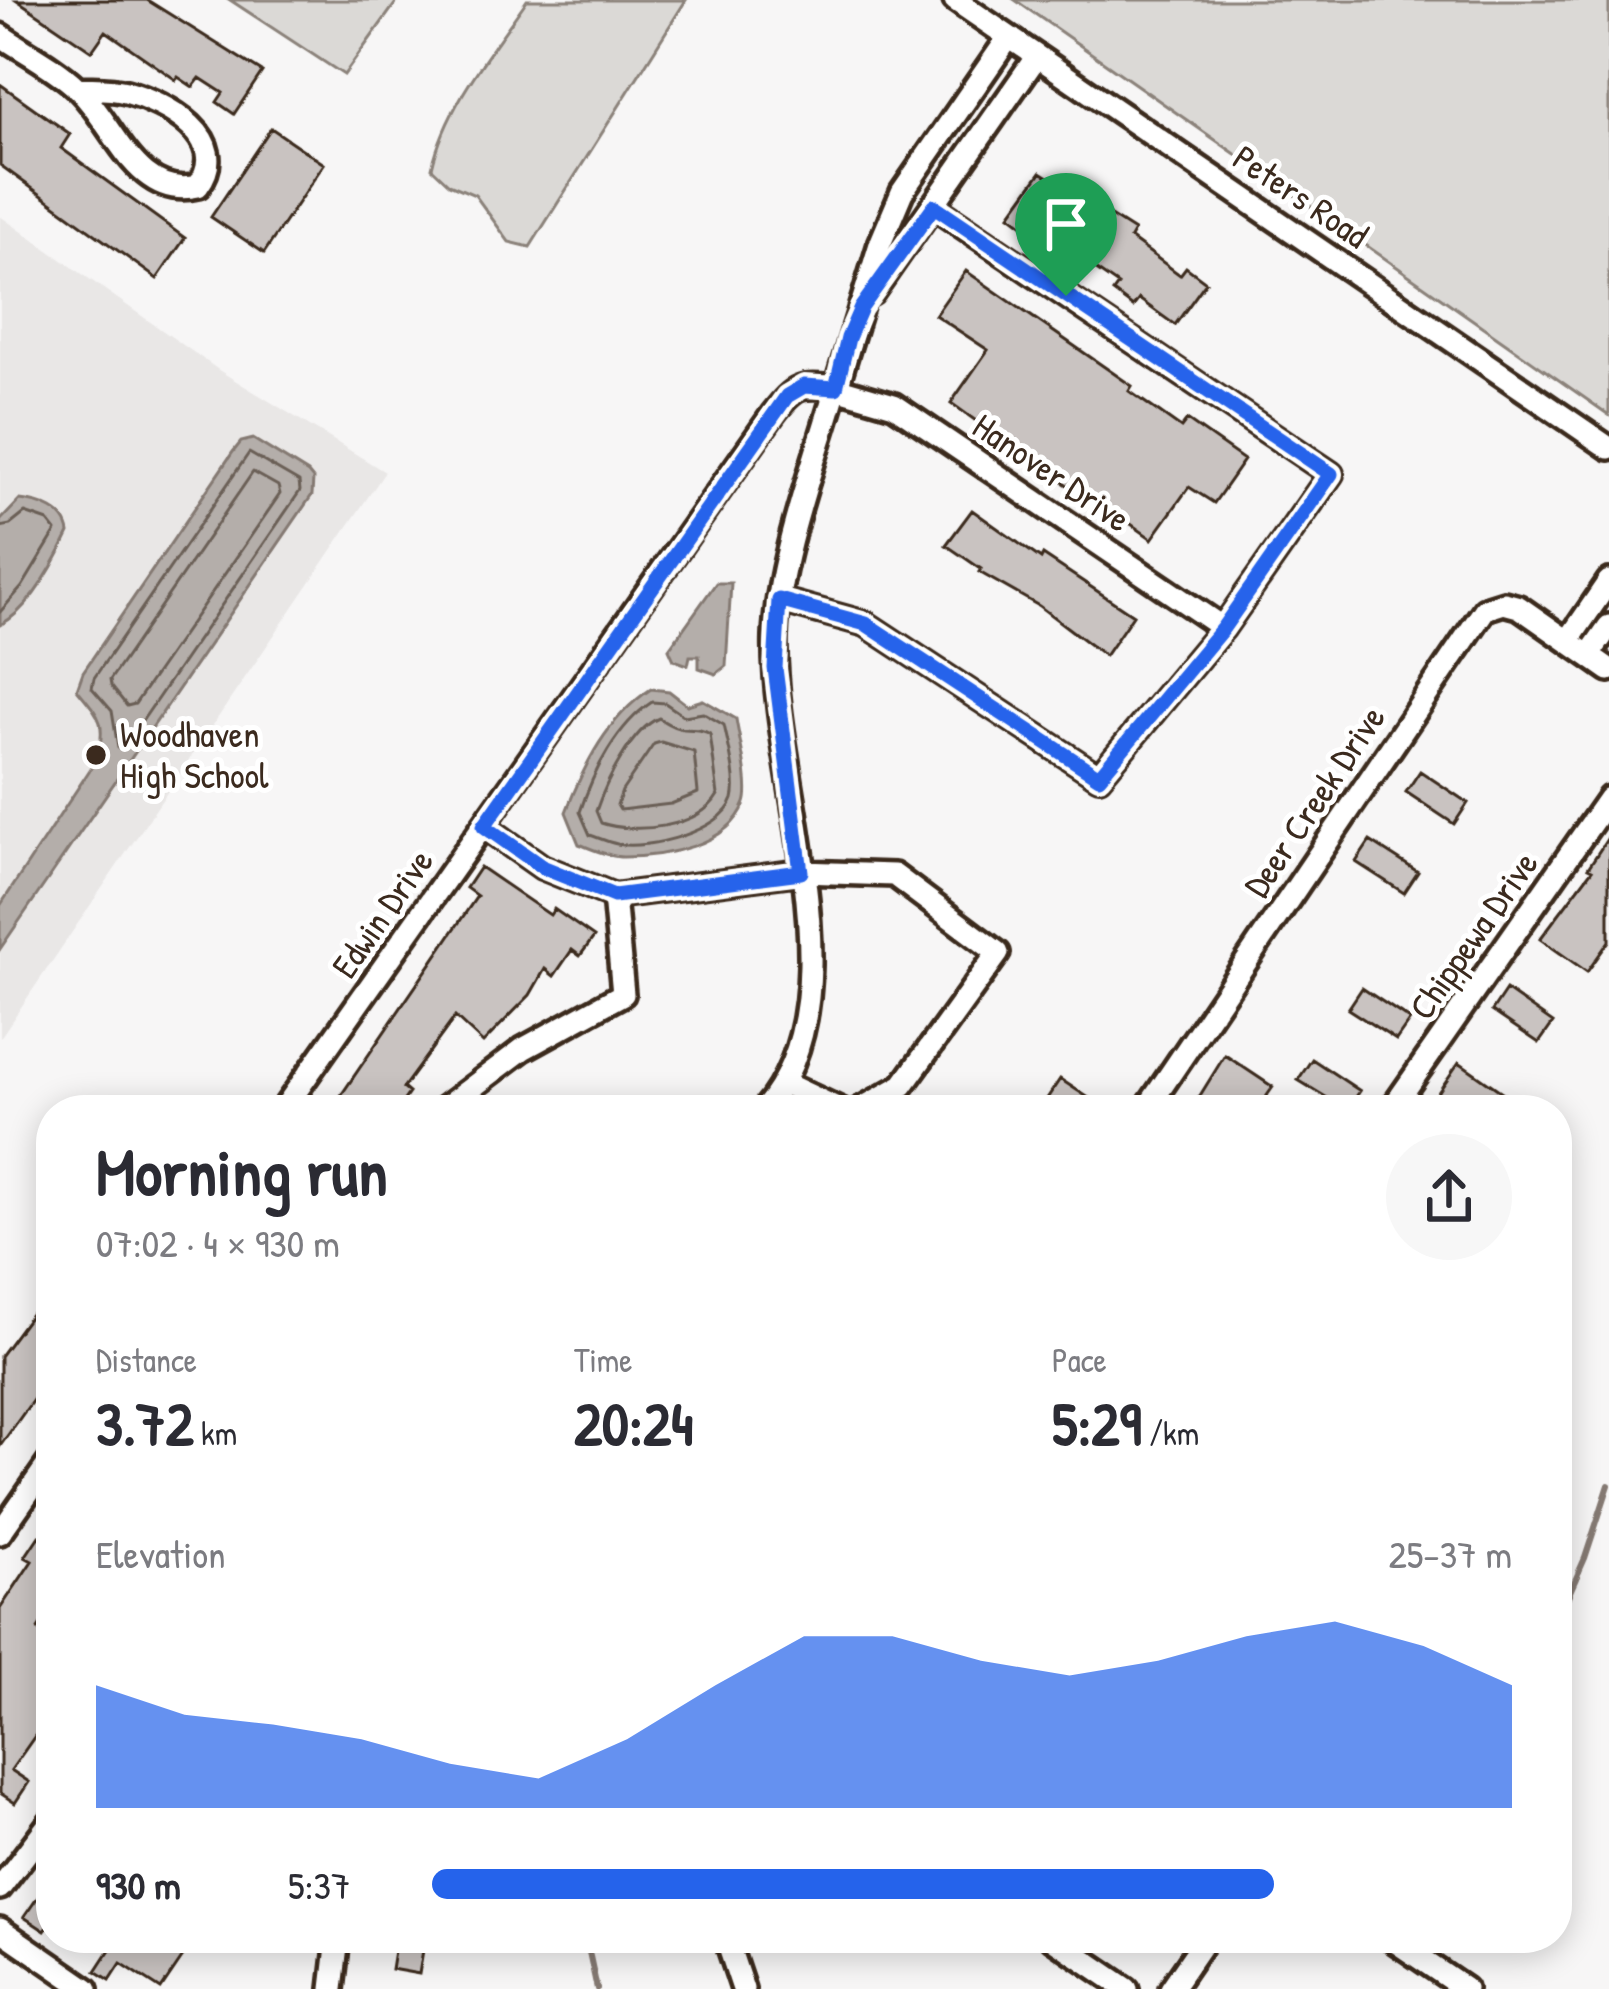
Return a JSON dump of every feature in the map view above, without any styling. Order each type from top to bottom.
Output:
[{"type":"street","name":"Peters Road","points":[[955,0],[1609,448]]},
{"type":"street","points":[[0,35],[78,88],[107,131],[164,188],[198,186],[209,172],[211,157],[196,131],[157,103],[122,91],[78,88]]},
{"type":"street","points":[[777,1095],[786,1084],[807,1012],[812,961],[775,668],[779,600],[848,338],[880,244],[902,192],[1009,37]]},
{"type":"street","points":[[861,308],[1037,56]]},
{"type":"street","points":[[779,600],[866,624],[1099,777],[1223,628],[1331,474],[934,206]]},
{"type":"street","name":"Edwin Drive","points":[[294,1095],[787,396],[804,386],[836,388]]},
{"type":"street","name":"Hanover Drive","points":[[836,388],[893,405],[1223,628]]},
{"type":"street","points":[[1568,641],[1609,580]]},
{"type":"street","name":"Deer Creek Drive","points":[[1157,1095],[1485,609],[1504,602],[1519,607],[1589,656]]},
{"type":"street","points":[[1609,626],[1589,656],[1609,670]]},
{"type":"street","name":"Chippewa Drive","points":[[1401,1095],[1609,798]]},
{"type":"street","points":[[484,826],[542,867],[614,896],[801,872],[894,875],[998,953],[903,1085],[885,1095]]},
{"type":"street","points":[[462,1095],[523,1049],[622,994],[614,896]]},
{"type":"street","points":[[786,1084],[809,1095]]},
{"type":"street","points":[[0,1533],[36,1481]]},
{"type":"street","points":[[0,1888],[36,1840]]},
{"type":"street","points":[[0,1930],[87,1989]]},
{"type":"street","points":[[332,1989],[336,1953]]},
{"type":"street","points":[[730,1953],[743,1989]]},
{"type":"street","points":[[1074,1953],[1127,1989]]},
{"type":"street","points":[[1172,1989],[1196,1953]]},
{"type":"street","points":[[1412,1953],[1465,1989]]},
{"type":"shaded area","points":[[230,0],[398,0],[344,75]]},
{"type":"shaded area","points":[[527,0],[686,0],[530,247],[509,242],[475,195],[449,184],[432,168],[459,101]]},
{"type":"shaded area","points":[[1015,0],[1609,0],[1609,415]]},
{"type":"shaded area","name":"Woodhaven High School","points":[[0,216],[220,371],[385,472],[0,1038]]},
{"type":"water","points":[[253,439],[308,473],[313,479],[312,495],[0,949],[0,906],[97,759],[101,728],[77,689],[83,672],[233,452],[241,442]]},
{"type":"water","points":[[20,500],[51,509],[69,533],[31,597],[0,625],[0,521]]},
{"type":"water","points":[[716,583],[731,583],[726,666],[716,674],[699,668],[699,656],[690,656],[688,665],[674,660],[669,649]]},
{"type":"water","points":[[651,689],[669,691],[687,705],[703,700],[736,719],[746,774],[745,803],[725,830],[693,846],[657,855],[612,856],[579,844],[566,812],[599,743],[622,713]]},
{"type":"building","points":[[17,0],[147,0],[262,72],[234,114],[217,102],[223,93],[200,78],[193,87],[176,80],[106,31],[92,51]]},
{"type":"building","points":[[0,84],[70,134],[61,148],[185,238],[157,279],[0,165]]},
{"type":"building","points":[[271,128],[324,164],[264,253],[211,217]]},
{"type":"building","points":[[1041,172],[1134,231],[1130,238],[1180,275],[1186,267],[1206,282],[1175,325],[1139,299],[1133,307],[1113,292],[1118,285],[1010,215]]},
{"type":"building","points":[[966,271],[1132,386],[1129,391],[1181,428],[1187,420],[1244,460],[1214,503],[1189,487],[1152,539],[1080,488],[1078,492],[1057,478],[1060,473],[1011,439],[1008,444],[951,403],[988,350],[935,315]]},
{"type":"building","points":[[972,510],[1133,615],[1105,656],[946,545]]},
{"type":"building","points":[[1420,771],[1468,803],[1454,824],[1406,792]]},
{"type":"building","points":[[1609,836],[1609,941],[1587,972],[1540,939],[1592,870],[1588,868]]},
{"type":"building","points":[[1370,841],[1418,872],[1404,893],[1356,862]]},
{"type":"building","points":[[480,867],[550,915],[554,909],[594,937],[580,956],[572,950],[554,976],[545,969],[530,995],[483,1043],[455,1017],[403,1088],[408,1095],[341,1095],[477,896],[466,888]]},
{"type":"building","points":[[1362,988],[1410,1020],[1396,1040],[1348,1009]]},
{"type":"building","points":[[1506,990],[1553,1023],[1539,1043],[1492,1011]]},
{"type":"building","points":[[1225,1055],[1273,1087],[1267,1095],[1200,1095]]},
{"type":"building","points":[[1312,1059],[1360,1091],[1357,1095],[1322,1095],[1298,1080]]},
{"type":"building","points":[[1459,1062],[1506,1095],[1436,1095]]},
{"type":"building","points":[[1060,1079],[1084,1095],[1049,1095]]},
{"type":"building","points":[[36,1307],[36,1396],[0,1446],[0,1356]]},
{"type":"building","points":[[36,1540],[36,1734],[11,1770],[29,1782],[15,1803],[0,1793],[0,1609],[32,1561],[25,1557]]},
{"type":"building","points":[[36,1900],[36,1925],[24,1917]]},
{"type":"building","points":[[108,1953],[184,1955],[161,1989],[121,1963],[110,1980],[96,1971]]},
{"type":"building","points":[[394,1953],[422,1953],[419,1974],[391,1969]]},
{"type":"waterway","points":[[1572,1587],[1609,1485]]},
{"type":"waterway","points":[[589,1953],[597,1989]]},
{"type":"place","name":"Woodhaven High School","points":[[96,755]]},
{"type":"route","points":[[934,206],[1066,296],[1331,474],[1223,628],[1099,777],[866,624],[779,600],[775,668],[801,872],[614,896],[542,867],[484,826],[787,396],[804,386],[836,388],[861,308],[934,206]]}]
